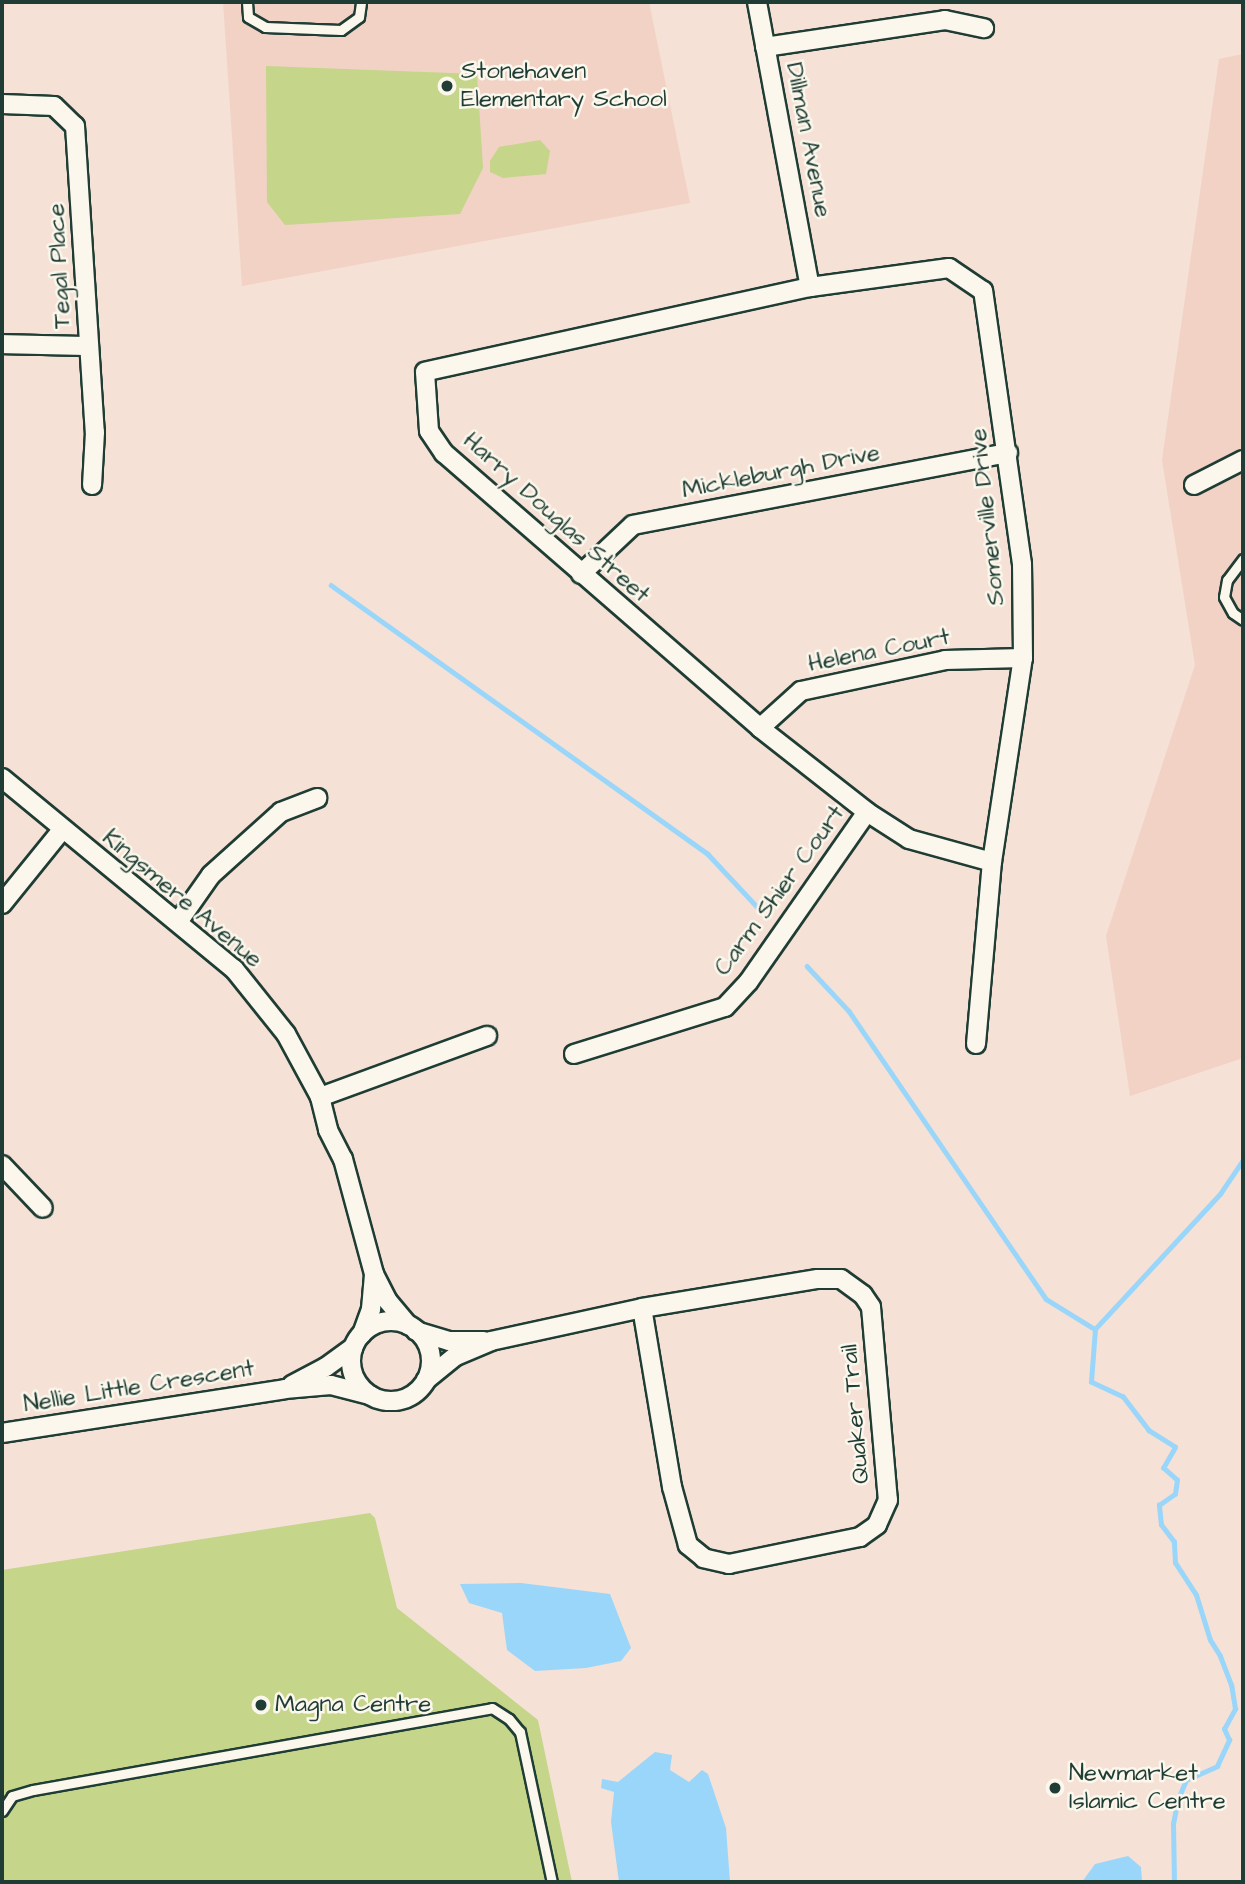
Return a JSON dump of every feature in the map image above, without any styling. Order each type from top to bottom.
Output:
[{"type":"street","name":"Dillman Avenue","points":[[757,2],[810,287]]},
{"type":"street","points":[[765,47],[945,20],[984,28]]},
{"type":"street","name":"Tegal Place","points":[[2,104],[54,106],[67,115],[75,126],[95,432],[92,485]]},
{"type":"street","name":"Somerville Drive","points":[[810,287],[949,268],[983,291],[1022,564],[1023,658],[992,862],[976,1044]]},
{"type":"street","name":"Harry Douglas Street","points":[[810,287],[425,372],[429,431],[444,453],[581,574],[760,728],[867,812],[909,839],[992,862]]},
{"type":"street","points":[[2,344],[88,346]]},
{"type":"street","name":"Mickleburgh Drive","points":[[581,574],[633,525],[1008,453]]},
{"type":"street","points":[[1194,485],[1243,460]]},
{"type":"street","name":"Helena Court","points":[[760,728],[801,691],[944,660],[1023,658]]},
{"type":"street","name":"Kingsmere Avenue","points":[[2,778],[242,978],[286,1034],[320,1097],[328,1130],[343,1158],[374,1274],[387,1300],[412,1328]]},
{"type":"street","points":[[178,922],[211,875],[281,812],[317,798]]},
{"type":"street","name":"Carm Shier Court","points":[[574,1054],[724,1007],[749,981],[867,812]]},
{"type":"street","points":[[2,904],[62,830]]},
{"type":"street","points":[[320,1097],[487,1036]]},
{"type":"street","points":[[2,1165],[43,1208]]},
{"type":"street","name":"Kingsmere Avenue","points":[[358,1340],[370,1309],[374,1274]]},
{"type":"street","name":"Quaker Trail","points":[[426,1380],[456,1356],[491,1341],[642,1308],[832,1278],[841,1279],[863,1295],[871,1307],[888,1500],[877,1525],[860,1537],[741,1562],[716,1562],[704,1558],[688,1545],[672,1487],[642,1308]]},
{"type":"street","points":[[381,1323],[412,1328],[430,1355],[426,1380],[413,1395],[399,1400],[384,1400],[370,1395],[359,1385],[352,1371],[358,1340],[381,1323]]},
{"type":"street","name":"Quaker Trail","points":[[412,1328],[449,1341],[491,1341]]},
{"type":"street","name":"Nellie Little Crescent","points":[[285,1389],[326,1367],[358,1340]]},
{"type":"street","name":"Nellie Little Crescent","points":[[2,1433],[285,1389],[331,1385],[370,1395]]},
{"type":"lane","points":[[247,2],[248,17],[265,27],[341,30],[359,17],[361,2]]},
{"type":"lane","points":[[1243,559],[1227,580],[1224,597],[1233,613],[1243,620]]},
{"type":"lane","points":[[2,1811],[12,1796],[33,1790],[492,1708],[520,1732],[552,1882]]},
{"type":"shaded area","name":"Stonehaven Elementary School","points":[[223,2],[649,2],[690,203],[242,286]]},
{"type":"shaded area","points":[[1243,54],[1243,1058],[1130,1096],[1106,936],[1195,665],[1162,460],[1219,59]]},
{"type":"green space","points":[[266,66],[477,74],[483,168],[460,214],[285,225],[267,202]]},
{"type":"green space","points":[[540,140],[550,151],[546,174],[503,178],[490,172],[490,161],[499,147]]},
{"type":"green space","name":"Magna Centre","points":[[370,1513],[375,1518],[397,1608],[538,1720],[572,1882],[2,1882],[2,1570]]},
{"type":"water","points":[[521,1583],[610,1594],[631,1648],[621,1661],[586,1668],[535,1671],[507,1650],[502,1613],[469,1603],[460,1584]]},
{"type":"water","points":[[655,1752],[672,1755],[670,1770],[689,1782],[702,1770],[708,1774],[726,1828],[730,1882],[619,1882],[611,1822],[614,1792],[601,1788],[602,1779],[618,1782]]},
{"type":"water","points":[[1128,1856],[1141,1867],[1142,1882],[1082,1882],[1095,1864]]},
{"type":"waterway","points":[[331,585],[708,854],[762,912]]},
{"type":"waterway","points":[[807,966],[849,1011],[1046,1299],[1095,1329]]},
{"type":"waterway","points":[[1174,1882],[1173,1824],[1178,1799],[1186,1780],[1217,1766],[1229,1740],[1224,1729],[1235,1709],[1231,1685],[1220,1656],[1210,1640],[1196,1595],[1175,1563],[1174,1542],[1161,1525],[1159,1505],[1175,1494],[1177,1480],[1163,1468],[1175,1447],[1149,1431],[1123,1397],[1091,1382],[1095,1329],[1220,1194],[1243,1160]]},
{"type":"place","name":"Stonehaven Elementary School","points":[[447,86]]},
{"type":"place","name":"Magna Centre","points":[[261,1705]]},
{"type":"place","name":"Newmarket Islamic Centre","points":[[1055,1788]]}]
